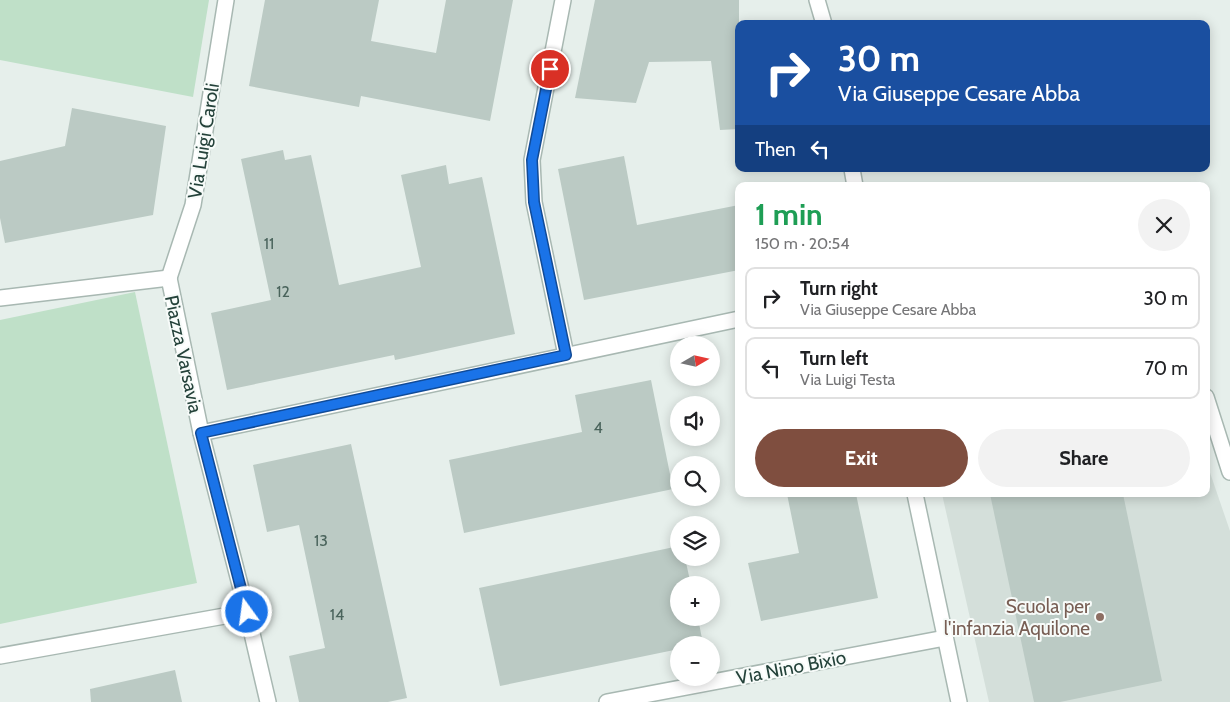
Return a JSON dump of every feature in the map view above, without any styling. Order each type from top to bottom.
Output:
[{"type":"street","name":"Via Luigi Caroli","points":[[168,278],[193,204],[226,0]]},
{"type":"street","points":[[563,0],[532,160],[534,202],[566,355]]},
{"type":"street","points":[[818,0],[823,20]]},
{"type":"street","name":"Piazza Varsavia","points":[[0,298],[168,278],[201,433],[268,702]]},
{"type":"street","points":[[201,433],[735,320]]},
{"type":"street","points":[[1210,410],[1230,472]]},
{"type":"street","points":[[916,497],[959,702]]},
{"type":"street","points":[[0,656],[247,612]]},
{"type":"street","name":"Via Nino Bixio","points":[[607,702],[945,638]]},
{"type":"shaded area","name":"Scuola per l'infanzia Aquilone","points":[[1210,473],[1230,531],[1230,702],[989,702],[943,497],[1210,497]]},
{"type":"green space","points":[[0,0],[209,0],[193,97],[0,60]]},
{"type":"green space","points":[[135,292],[197,583],[0,624],[0,320]]},
{"type":"building","points":[[265,0],[379,0],[371,41],[436,53],[446,0],[513,0],[490,121],[361,96],[359,107],[249,86]]},
{"type":"building","points":[[595,0],[739,0],[739,20],[735,20],[735,129],[720,130],[711,61],[649,62],[636,103],[575,98]]},
{"type":"building","points":[[72,108],[166,126],[153,215],[5,243],[0,218],[0,161],[65,146]]},
{"type":"building","points":[[283,150],[285,160],[311,155],[339,285],[421,267],[401,175],[446,165],[449,184],[482,177],[515,334],[395,360],[394,355],[227,390],[211,313],[271,300],[241,159]]},
{"type":"building","points":[[624,156],[637,225],[735,206],[735,271],[584,300],[558,169]]},
{"type":"building","points":[[651,380],[670,474],[670,490],[464,533],[449,460],[582,432],[575,395]]},
{"type":"building","points":[[351,444],[407,698],[388,702],[299,702],[289,656],[325,648],[299,525],[267,532],[253,465]]},
{"type":"building","points":[[788,497],[857,497],[878,598],[761,621],[748,563],[799,553]]},
{"type":"building","points":[[991,497],[1124,497],[1162,681],[1060,702],[1034,702]]},
{"type":"building","points":[[670,548],[670,566],[687,566],[689,576],[670,576],[670,626],[700,626],[701,636],[670,636],[670,651],[500,686],[479,588]]},
{"type":"building","points":[[175,670],[182,702],[91,702],[90,689]]},
{"type":"place","name":"Scuola per l'infanzia Aquilone","points":[[1100,617]]},
{"type":"route","points":[[247,612],[201,433],[566,355],[534,202],[533,188],[532,160],[535,138],[550,69]]}]
